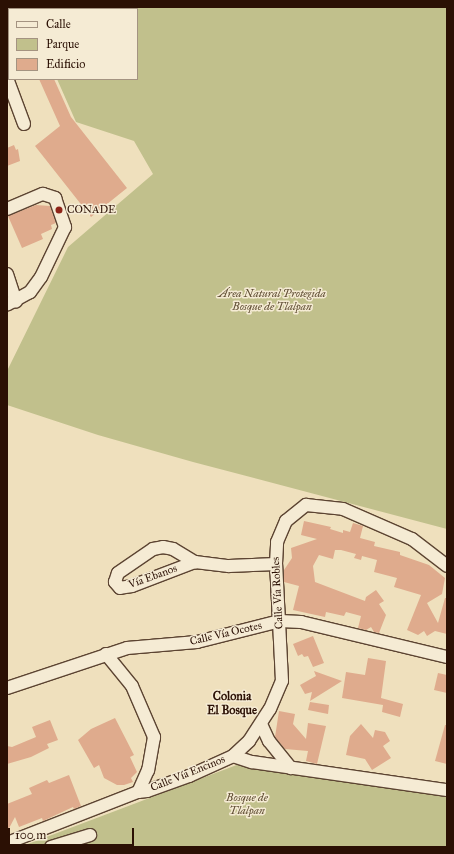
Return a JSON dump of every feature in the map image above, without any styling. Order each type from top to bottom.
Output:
[{"type":"street","points":[[7,78],[24,124]]},
{"type":"street","points":[[7,209],[43,194],[55,198],[65,227],[41,277],[30,292],[11,304],[7,274]]},
{"type":"street","name":"Calle Vía Robles","points":[[233,756],[249,741],[261,724],[270,709],[282,681],[276,564],[277,542],[286,521],[306,506],[343,509],[412,538],[447,566]]},
{"type":"street","name":"Vía Ebanos","points":[[195,562],[132,586],[120,588],[115,582],[118,573],[153,549],[174,549],[195,562],[229,566],[276,564]]},
{"type":"street","name":"Calle Vía Ocotes","points":[[7,688],[127,648],[197,642],[280,621],[301,622],[447,657]]},
{"type":"street","points":[[106,654],[132,686],[154,737],[148,770],[138,792]]},
{"type":"street","points":[[261,724],[269,741],[292,768]]},
{"type":"street","name":"Calle Vía Encinos","points":[[7,843],[138,792],[147,791],[189,776],[233,756],[292,768],[445,788]]},
{"type":"street","points":[[51,847],[77,839]]},
{"type":"green space","name":"Área Natural Protegida Bosque de Tlalpan","points":[[447,7],[447,529],[193,462],[98,435],[7,405],[7,371],[68,247],[153,174],[134,141],[76,122],[57,80],[138,80],[138,8],[28,8]]},
{"type":"green space","name":"Bosque de Tlalpan","points":[[242,763],[447,794],[447,847],[20,847]]},
{"type":"building","points":[[39,80],[54,80],[71,117],[127,188],[91,217],[35,146],[60,126]]},
{"type":"building","points":[[14,145],[16,150],[18,149],[20,161],[7,166],[7,148]]},
{"type":"building","points":[[36,205],[50,206],[56,223],[51,225],[52,229],[41,234],[43,239],[22,248],[8,216]]},
{"type":"building","points":[[304,521],[331,527],[330,529],[343,533],[343,530],[350,532],[353,523],[363,526],[360,538],[375,542],[374,546],[400,552],[400,555],[429,565],[445,578],[442,594],[427,603],[438,623],[445,598],[447,598],[447,634],[435,631],[427,636],[424,631],[418,635],[407,630],[421,595],[394,587],[397,578],[374,572],[377,560],[362,556],[361,560],[354,558],[356,554],[341,550],[335,550],[333,559],[319,555],[313,566],[315,582],[365,601],[366,597],[376,590],[384,601],[379,604],[386,615],[379,633],[374,632],[371,627],[366,630],[358,628],[361,616],[346,612],[344,616],[326,612],[325,617],[293,610],[299,586],[284,582],[284,570],[292,558],[291,548],[317,539],[301,535]]},
{"type":"building","points":[[313,636],[324,663],[313,667],[308,656],[304,657],[302,654],[298,656],[293,644]]},
{"type":"building","points":[[368,658],[386,661],[381,698],[403,704],[400,717],[382,712],[383,705],[342,698],[346,672],[365,675]]},
{"type":"building","points":[[314,671],[342,681],[310,701],[312,692],[305,694],[300,685],[316,676]]},
{"type":"building","points":[[438,673],[447,675],[447,693],[434,690]]},
{"type":"building","points":[[310,702],[329,705],[328,714],[308,710]]},
{"type":"building","points":[[279,711],[295,714],[293,724],[306,739],[308,723],[326,726],[317,764],[306,761],[308,751],[285,749],[275,737]]},
{"type":"building","points":[[115,718],[134,755],[130,757],[137,772],[131,778],[133,782],[124,785],[117,785],[104,778],[99,765],[94,768],[78,740],[91,729]]},
{"type":"building","points":[[50,720],[58,740],[47,744],[49,748],[31,757],[7,764],[7,746],[12,747],[36,737],[32,727]]},
{"type":"building","points":[[361,724],[373,738],[375,730],[385,732],[390,741],[383,746],[391,758],[372,770],[365,759],[346,755],[350,736]]},
{"type":"building","points":[[445,725],[447,725],[447,764],[435,761]]},
{"type":"building","points":[[69,775],[81,806],[74,809],[73,807],[43,821],[42,818],[19,827],[15,817],[7,832],[7,804],[32,794],[29,788],[47,780],[49,783]]},
{"type":"place","name":"CONADE","points":[[59,210]]},
{"type":"district","name":"Colonia El Bosque","points":[[232,704]]}]
